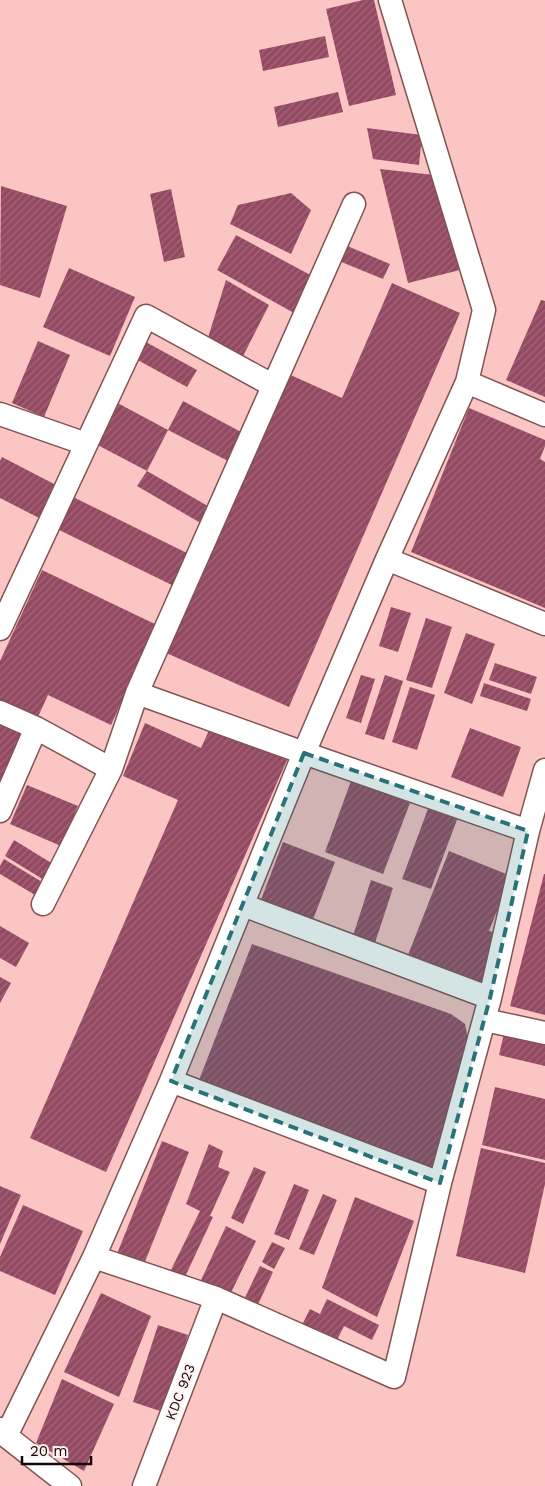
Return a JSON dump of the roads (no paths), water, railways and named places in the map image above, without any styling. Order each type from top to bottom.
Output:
[{"type":"street","points":[[70,1486],[3,1432],[94,1258],[171,1081],[304,753],[467,382],[484,310],[390,0]]},
{"type":"street","points":[[43,904],[111,770],[137,693],[272,385],[354,204]]},
{"type":"street","points":[[0,629],[146,316],[272,385]]},
{"type":"street","points":[[467,382],[545,415]]},
{"type":"street","points":[[0,414],[86,444]]},
{"type":"street","points":[[388,559],[545,624]]},
{"type":"street","points":[[137,693],[528,831]]},
{"type":"street","points":[[0,712],[36,728],[111,770]]},
{"type":"street","points":[[0,811],[36,728]]},
{"type":"street","points":[[94,1258],[216,1298],[394,1377],[440,1183],[490,998],[528,831],[545,770]]},
{"type":"street","points":[[242,905],[490,998]]},
{"type":"street","points":[[484,1020],[545,1033]]},
{"type":"street","points":[[171,1081],[440,1183]]},
{"type":"street","name":"KDC 923","points":[[144,1486],[216,1298]]}]
